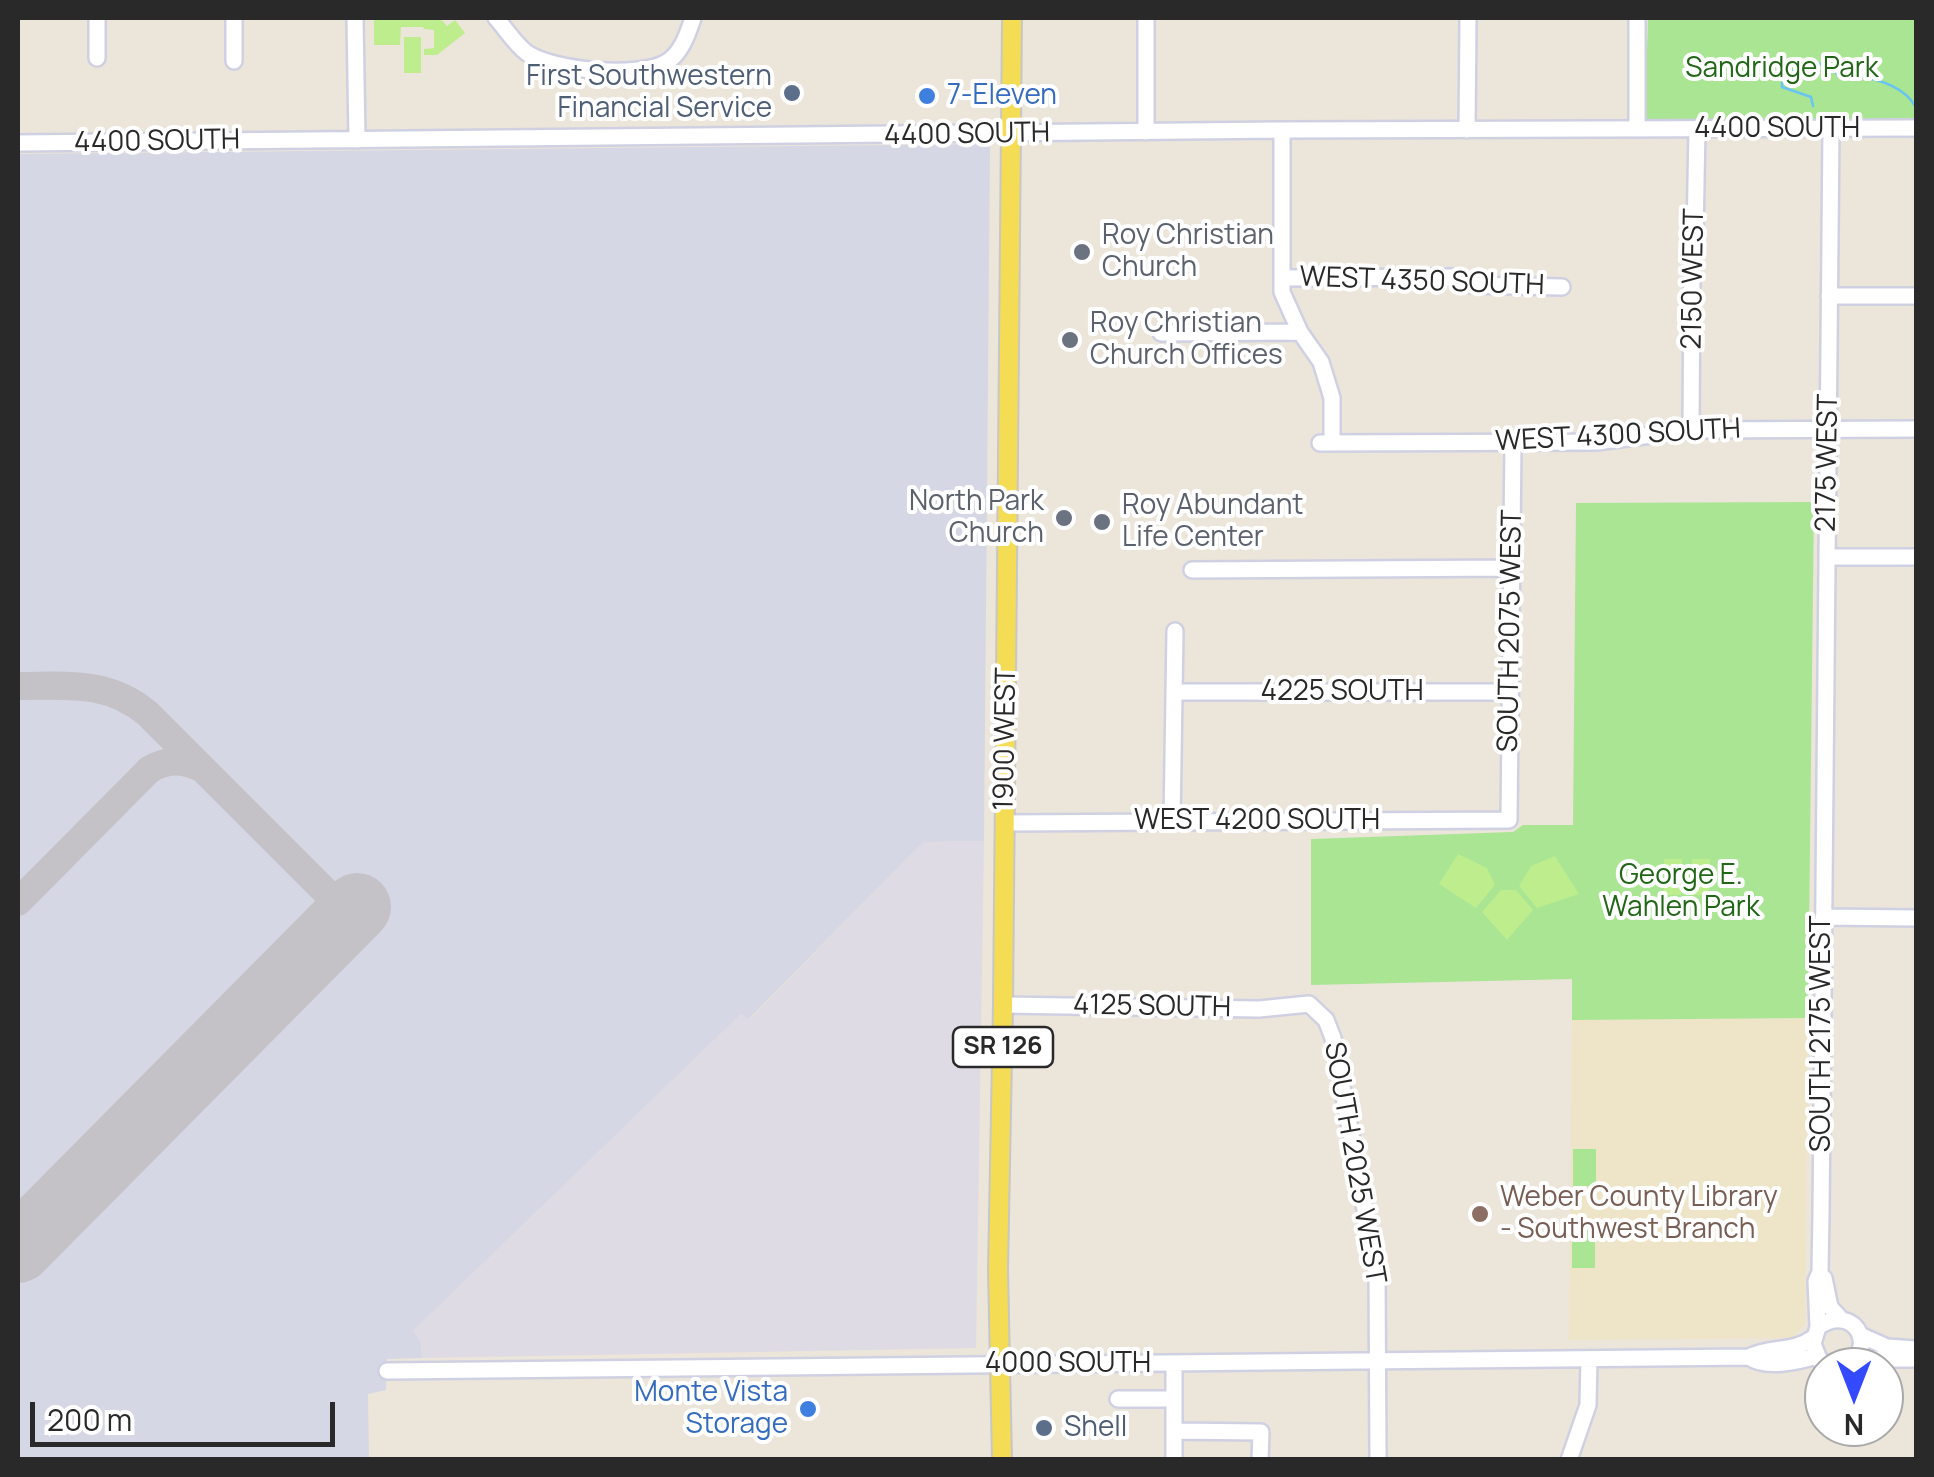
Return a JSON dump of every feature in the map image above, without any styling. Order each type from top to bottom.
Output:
[{"type":"main road","name":"1900 WEST","points":[[1002,1460],[998,1270],[1004,1005],[1012,18]]},
{"type":"street","points":[[97,18],[97,58]]},
{"type":"street","points":[[234,18],[234,60]]},
{"type":"street","points":[[355,18],[357,140]]},
{"type":"street","points":[[496,18],[527,52],[549,64],[576,70],[644,70],[666,63],[678,52],[694,18]]},
{"type":"street","points":[[1146,18],[1146,132]]},
{"type":"street","points":[[1467,130],[1468,18]]},
{"type":"street","points":[[1637,129],[1638,18]]},
{"type":"street","name":"2175 WEST","points":[[1824,797],[1831,128]]},
{"type":"street","name":"4400 SOUTH","points":[[18,143],[1282,130],[1916,128]]},
{"type":"street","name":"2150 WEST","points":[[1691,430],[1697,129]]},
{"type":"street","points":[[1161,333],[1300,332],[1282,292],[1282,130]]},
{"type":"street","name":"WEST 4350 SOUTH","points":[[1282,278],[1452,277],[1472,285],[1562,287]]},
{"type":"street","points":[[1830,296],[1916,296]]},
{"type":"street","name":"WEST 4300 SOUTH","points":[[1300,332],[1322,362],[1332,398],[1326,443],[1596,442],[1691,430],[1916,430]]},
{"type":"street","name":"SOUTH 2075 WEST","points":[[1508,820],[1513,442]]},
{"type":"street","points":[[1827,556],[1916,557]]},
{"type":"street","points":[[1192,570],[1512,568]]},
{"type":"street","points":[[1172,822],[1175,630]]},
{"type":"street","name":"4225 SOUTH","points":[[1174,692],[1510,692]]},
{"type":"street","name":"SOUTH 2175 WEST","points":[[1816,1332],[1816,1281],[1820,1272],[1824,797]]},
{"type":"street","name":"WEST 4200 SOUTH","points":[[1005,823],[1508,820]]},
{"type":"street","points":[[1823,916],[1916,918]]},
{"type":"street","name":"SOUTH 2025 WEST","points":[[1300,1005],[1309,1004],[1317,1010],[1333,1038],[1377,1274],[1378,1460]]},
{"type":"street","name":"4125 SOUTH","points":[[1004,1005],[1234,1009],[1300,1005]]},
{"type":"street","name":"SOUTH 2175 WEST","points":[[1820,1272],[1830,1306],[1841,1319]]},
{"type":"street","points":[[1816,1347],[1816,1332],[1827,1321],[1841,1319],[1853,1324],[1860,1335],[1861,1347]]},
{"type":"street","name":"4000 SOUTH","points":[[387,1370],[1749,1357],[1760,1351],[1788,1350],[1806,1343],[1816,1332]]},
{"type":"street","points":[[1860,1335],[1887,1347],[1916,1349]]},
{"type":"street","name":"4000 SOUTH","points":[[1749,1357],[1757,1363],[1804,1359]]},
{"type":"street","points":[[1569,1460],[1588,1405],[1589,1359]]},
{"type":"street","points":[[1174,1363],[1174,1460]]},
{"type":"street","points":[[1118,1399],[1174,1398]]},
{"type":"street","points":[[1174,1431],[1261,1432],[1260,1460]]},
{"type":"shaded area","points":[[990,144],[984,841],[923,842],[749,1019],[741,1014],[413,1331],[421,1343],[422,1358],[387,1359],[386,1390],[368,1394],[369,1459],[18,1459],[18,154]]},
{"type":"shaded area","points":[[984,841],[976,1348],[422,1358],[421,1343],[412,1332],[742,1013],[750,1019],[923,842]]},
{"type":"shaded area","points":[[1808,1018],[1805,1324],[1792,1338],[1569,1340],[1572,1020]]},
{"type":"green space","points":[[374,18],[440,18],[447,26],[455,20],[465,33],[437,55],[424,55],[424,49],[434,48],[434,30],[401,27],[400,45],[374,45]]},
{"type":"green space","name":"Sandridge Park","points":[[1648,18],[1916,18],[1916,120],[1645,122]]},
{"type":"green space","points":[[404,37],[421,37],[421,73],[404,73]]},
{"type":"green space","name":"George E. Wahlen Park","points":[[1814,502],[1808,1018],[1572,1020],[1572,979],[1311,985],[1311,839],[1513,832],[1523,825],[1573,825],[1576,503]]},
{"type":"green space","points":[[1458,854],[1487,868],[1495,885],[1476,908],[1439,884]]},
{"type":"green space","points":[[1555,856],[1579,894],[1537,908],[1519,886],[1531,866]]},
{"type":"green space","points":[[1664,859],[1682,859],[1681,895],[1664,895]]},
{"type":"green space","points":[[1692,859],[1710,859],[1709,895],[1692,895]]},
{"type":"green space","points":[[1501,890],[1516,890],[1533,910],[1507,940],[1482,912]]},
{"type":"green space","points":[[1573,1149],[1596,1149],[1596,1186],[1573,1186]]},
{"type":"green space","points":[[1572,1230],[1595,1230],[1595,1268],[1572,1268]]},
{"type":"waterway","points":[[1813,106],[1811,97],[1782,87],[1792,71],[1823,64],[1843,78],[1860,77],[1861,70]]},
{"type":"waterway","points":[[1862,77],[1892,86],[1915,106]]},
{"type":"taxiway","points":[[18,686],[86,687],[133,703],[349,915]]},
{"type":"taxiway","points":[[18,902],[149,770],[174,762],[201,768]]},
{"type":"runway","points":[[18,1249],[357,907]]},
{"type":"place","name":"First Southwestern Financial Service","points":[[792,93]]},
{"type":"place","name":"7-Eleven","points":[[927,96]]},
{"type":"place","name":"Roy Christian Church","points":[[1082,252]]},
{"type":"place","name":"Roy Christian Church Offices","points":[[1070,340]]},
{"type":"place","name":"North Park Church","points":[[1064,518]]},
{"type":"place","name":"Roy Abundant Life Center","points":[[1102,522]]},
{"type":"place","name":"Weber County Library - Southwest Branch","points":[[1480,1214]]},
{"type":"place","name":"Monte Vista Storage","points":[[808,1409]]},
{"type":"place","name":"Shell","points":[[1044,1428]]}]
